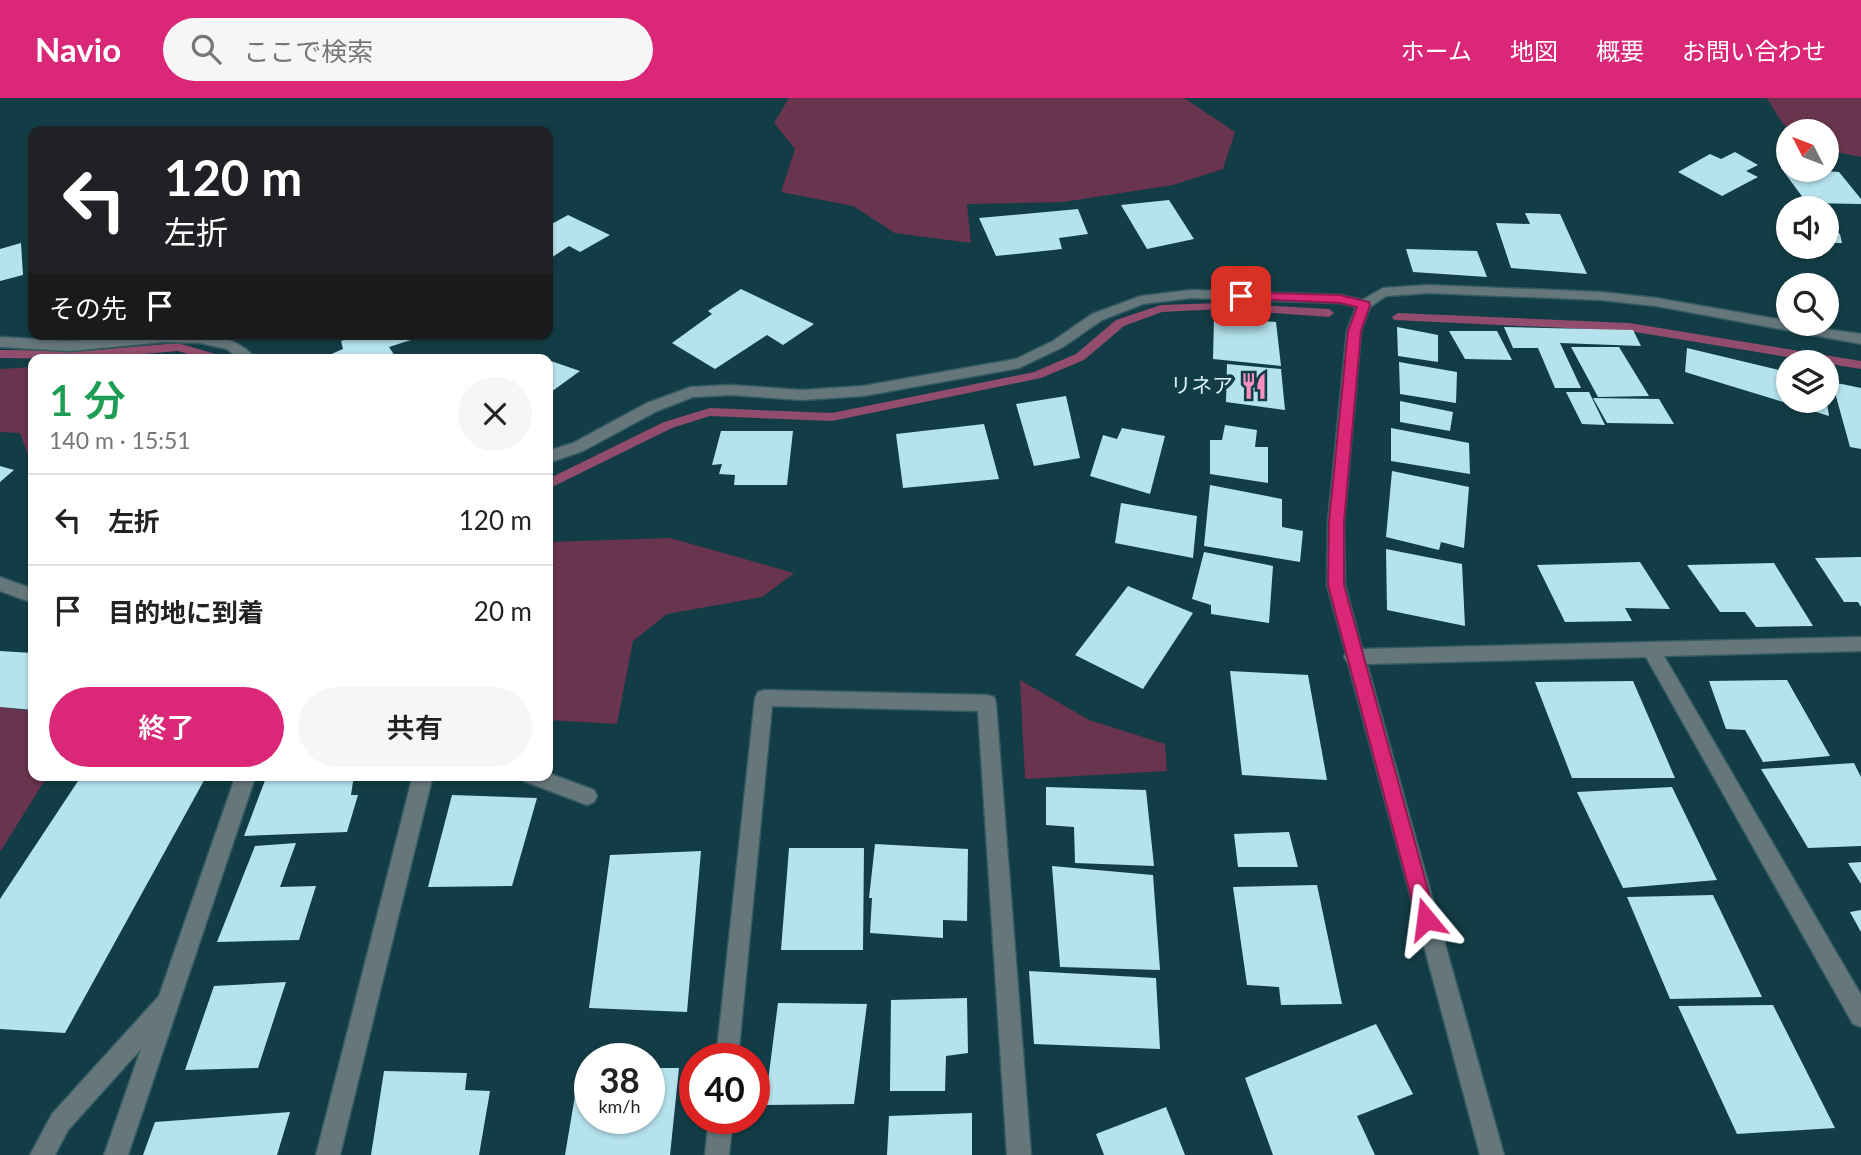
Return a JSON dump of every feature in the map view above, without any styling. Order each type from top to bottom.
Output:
[{"type":"street","points":[[1492,1155],[1353,657],[1336,585],[1336,522],[1354,331],[1364,305],[1383,292],[1429,289],[1601,296],[1656,302],[1861,339]]},
{"type":"street","points":[[553,455],[578,447],[652,407],[691,392],[730,390],[802,395],[863,391],[1019,363],[1058,344],[1097,317],[1141,300],[1191,294],[1340,299],[1364,305]]},
{"type":"street","points":[[0,342],[70,346],[133,340]]},
{"type":"street","points":[[208,340],[232,346],[242,354]]},
{"type":"street","points":[[0,584],[28,594]]},
{"type":"street","points":[[1353,657],[1861,644]]},
{"type":"street","points":[[1651,650],[1861,1016]]},
{"type":"street","points":[[729,1043],[764,698],[987,703],[1019,1155]]},
{"type":"street","points":[[116,1155],[244,781]]},
{"type":"street","points":[[328,1155],[422,781]]},
{"type":"street","points":[[547,781],[587,796]]},
{"type":"street","points":[[42,1155],[60,1122],[168,1003]]},
{"type":"street","points":[[718,1155],[720,1134]]},
{"type":"shaded area","points":[[789,98],[1184,98],[1235,132],[1223,169],[1173,185],[1063,202],[967,204],[971,243],[895,233],[853,206],[781,192],[795,149],[774,123]]},
{"type":"shaded area","points":[[1767,98],[1861,98],[1861,157],[1839,152],[1839,119],[1780,119]]},
{"type":"shaded area","points":[[28,367],[28,455],[20,433],[0,432],[0,369]]},
{"type":"shaded area","points":[[670,538],[794,573],[762,597],[667,614],[633,641],[617,724],[553,720],[553,542]]},
{"type":"shaded area","points":[[1020,680],[1089,720],[1165,744],[1167,771],[1025,779]]},
{"type":"shaded area","points":[[0,707],[28,710],[28,781],[44,781],[0,852]]},
{"type":"building","points":[[1735,152],[1758,165],[1746,171],[1758,177],[1722,196],[1678,172],[1710,154],[1721,159]]},
{"type":"building","points":[[1839,172],[1861,199],[1861,204],[1839,204],[1839,196],[1802,196],[1791,182],[1839,182]]},
{"type":"building","points":[[1169,200],[1194,239],[1147,249],[1121,205]]},
{"type":"building","points":[[1078,209],[1088,234],[1059,238],[1062,249],[996,256],[979,218]]},
{"type":"building","points":[[1525,213],[1560,214],[1587,274],[1511,268],[1496,223],[1530,224]]},
{"type":"building","points":[[568,215],[610,235],[580,252],[569,246],[553,257],[553,223]]},
{"type":"building","points":[[21,243],[23,275],[0,281],[0,249]]},
{"type":"building","points":[[1406,249],[1477,251],[1487,277],[1413,272]]},
{"type":"building","points":[[741,289],[814,324],[783,345],[767,335],[715,369],[672,343],[712,314],[708,311]]},
{"type":"building","points":[[1214,318],[1276,322],[1281,366],[1213,359]]},
{"type":"building","points":[[1397,327],[1438,335],[1438,362],[1398,356]]},
{"type":"building","points":[[1504,327],[1633,330],[1641,346],[1560,343],[1581,388],[1555,388],[1538,348],[1513,348]]},
{"type":"building","points":[[1449,331],[1497,331],[1512,360],[1465,359]]},
{"type":"building","points":[[411,340],[389,347],[394,354],[332,354],[343,349],[341,341]]},
{"type":"building","points":[[1571,347],[1619,347],[1649,396],[1598,397]]},
{"type":"building","points":[[1687,348],[1776,369],[1776,400],[1685,372]]},
{"type":"building","points":[[553,362],[580,371],[553,391]]},
{"type":"building","points":[[1399,362],[1457,372],[1456,403],[1400,394]]},
{"type":"building","name":"リネア","points":[[1227,364],[1281,369],[1285,410],[1226,402]]},
{"type":"building","points":[[1839,383],[1861,388],[1861,449],[1850,447],[1839,407]]},
{"type":"building","points":[[1566,392],[1589,392],[1605,425],[1582,424]]},
{"type":"building","points":[[1066,396],[1080,458],[1034,466],[1016,404]]},
{"type":"building","points":[[1593,398],[1659,399],[1674,424],[1607,423]]},
{"type":"building","points":[[1400,401],[1453,412],[1450,431],[1400,422]]},
{"type":"building","points":[[984,424],[999,479],[903,488],[896,434]]},
{"type":"building","points":[[1225,425],[1257,430],[1255,447],[1268,447],[1268,483],[1210,474],[1210,440],[1222,440]]},
{"type":"building","points":[[1122,428],[1165,436],[1150,494],[1090,476],[1103,435],[1117,439]]},
{"type":"building","points":[[1391,428],[1469,443],[1470,474],[1391,461]]},
{"type":"building","points":[[721,431],[793,431],[787,485],[734,485],[735,475],[719,474],[722,464],[712,465]]},
{"type":"building","points":[[0,466],[14,470],[0,482]]},
{"type":"building","points":[[1392,471],[1469,487],[1464,548],[1441,542],[1439,550],[1386,537]]},
{"type":"building","points":[[1210,485],[1282,499],[1282,527],[1303,531],[1300,562],[1204,546]]},
{"type":"building","points":[[1121,503],[1197,516],[1193,558],[1115,543]]},
{"type":"building","points":[[1386,549],[1462,564],[1465,626],[1387,610]]},
{"type":"building","points":[[1204,552],[1273,566],[1269,623],[1211,614],[1211,605],[1192,599]]},
{"type":"building","points":[[1861,557],[1861,607],[1858,602],[1844,602],[1815,558]]},
{"type":"building","points":[[1640,562],[1670,609],[1625,608],[1632,621],[1565,622],[1537,565]]},
{"type":"building","points":[[1774,563],[1813,626],[1756,627],[1745,612],[1720,612],[1687,565]]},
{"type":"building","points":[[1128,586],[1193,613],[1143,689],[1075,655]]},
{"type":"building","points":[[0,651],[28,653],[28,710],[0,707]]},
{"type":"building","points":[[1230,671],[1308,675],[1327,780],[1242,775]]},
{"type":"building","points":[[1787,680],[1830,756],[1763,762],[1745,730],[1726,729],[1709,681]]},
{"type":"building","points":[[1633,681],[1675,778],[1572,778],[1535,682]]},
{"type":"building","points":[[1854,763],[1861,777],[1861,846],[1808,848],[1761,769]]},
{"type":"building","points":[[78,781],[204,781],[65,1033],[0,1029],[0,899]]},
{"type":"building","points":[[265,781],[353,781],[351,795],[358,795],[347,832],[244,836]]},
{"type":"building","points":[[1046,787],[1146,790],[1154,866],[1075,863],[1074,827],[1046,825]]},
{"type":"building","points":[[1672,787],[1717,880],[1623,888],[1577,792]]},
{"type":"building","points":[[452,795],[537,798],[512,886],[428,887]]},
{"type":"building","points":[[1289,832],[1298,867],[1238,867],[1234,834]]},
{"type":"building","points":[[296,843],[280,887],[316,886],[299,940],[217,942],[255,846]]},
{"type":"building","points":[[875,844],[968,849],[967,921],[943,920],[943,938],[870,933],[872,898],[869,898]]},
{"type":"building","points":[[789,848],[864,848],[863,950],[781,950]]},
{"type":"building","points":[[701,851],[687,1012],[589,1008],[610,855]]},
{"type":"building","points":[[1861,862],[1861,884],[1848,863]]},
{"type":"building","points":[[1052,866],[1153,875],[1160,970],[1060,967]]},
{"type":"building","points":[[1317,885],[1342,1004],[1281,1005],[1279,987],[1247,985],[1233,887]]},
{"type":"building","points":[[1713,895],[1762,997],[1670,999],[1627,897]]},
{"type":"building","points":[[1861,910],[1861,932],[1850,912]]},
{"type":"building","points":[[1029,971],[1156,978],[1160,1049],[1034,1044]]},
{"type":"building","points":[[286,982],[258,1068],[185,1070],[214,986]]},
{"type":"building","points":[[967,998],[968,1053],[946,1056],[945,1091],[890,1091],[891,1000]]},
{"type":"building","points":[[778,1003],[867,1004],[854,1104],[770,1105],[770,1066]]},
{"type":"building","points":[[1773,1005],[1835,1128],[1737,1134],[1678,1006]]},
{"type":"building","points":[[1376,1024],[1413,1094],[1357,1116],[1375,1155],[1273,1155],[1245,1078]]},
{"type":"building","points":[[665,1068],[679,1068],[670,1155],[565,1155],[574,1102],[574,1134],[665,1134]]},
{"type":"building","points":[[384,1071],[467,1073],[465,1090],[490,1091],[479,1155],[371,1155]]},
{"type":"building","points":[[1166,1107],[1185,1155],[1104,1155],[1096,1134]]},
{"type":"building","points":[[290,1112],[277,1155],[143,1155],[155,1122]]},
{"type":"building","points":[[972,1113],[972,1155],[887,1155],[889,1116]]},
{"type":"waterway","points":[[553,482],[668,425],[710,412],[832,417],[1037,375],[1080,357],[1120,323],[1161,309],[1221,306],[1329,313]]},
{"type":"waterway","points":[[1398,317],[1629,327],[1861,365]]},
{"type":"waterway","points":[[97,354],[178,347],[201,354]]},
{"type":"waterway","points":[[0,354],[28,354]]},
{"type":"place","name":"リネア","points":[[1254,386]]},
{"type":"route","points":[[1241,296],[1340,299],[1364,305],[1354,331],[1336,522],[1336,585],[1353,657],[1426,919]]}]
